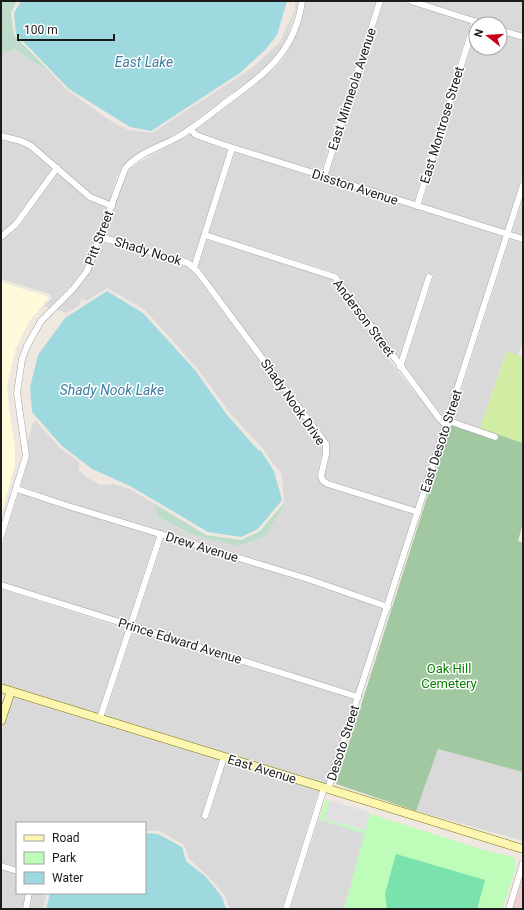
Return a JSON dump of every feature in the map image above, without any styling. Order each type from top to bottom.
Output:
[{"type":"street","name":"Pitt Street","points":[[1,536],[26,456],[17,393],[18,372],[22,359],[41,321],[83,277],[112,206],[120,178],[130,164],[190,129],[257,80],[279,59],[292,36],[302,1]]},
{"type":"street","name":"East Minneola Avenue","points":[[324,177],[380,1]]},
{"type":"street","points":[[412,1],[468,19]]},
{"type":"street","points":[[508,32],[523,37]]},
{"type":"street","name":"East Montrose Street","points":[[417,206],[468,43]]},
{"type":"street","name":"Disston Avenue","points":[[190,129],[202,138],[232,148],[523,239]]},
{"type":"street","points":[[1,136],[17,140],[31,146],[90,197],[112,206]]},
{"type":"street","points":[[194,268],[232,148]]},
{"type":"street","points":[[1,237],[16,224],[57,168]]},
{"type":"street","name":"East Desoto Street","points":[[358,697],[523,185]]},
{"type":"street","name":"Anderson Street","points":[[205,235],[335,277],[400,367],[446,425]]},
{"type":"street","name":"Shady Nook","points":[[100,237],[188,263],[194,268]]},
{"type":"street","name":"Shady Nook Drive","points":[[194,268],[326,444],[326,454],[320,476],[323,481],[418,512]]},
{"type":"street","points":[[400,367],[430,277]]},
{"type":"street","points":[[446,425],[452,422],[495,437]]},
{"type":"street","name":"Drew Avenue","points":[[17,488],[308,579],[388,607]]},
{"type":"street","points":[[100,718],[161,534]]},
{"type":"street","name":"Prince Edward Avenue","points":[[1,585],[358,697]]},
{"type":"street","name":"East Avenue","points":[[1,688],[523,849]]},
{"type":"street","points":[[1,721],[11,691]]},
{"type":"street","name":"Desoto Street","points":[[286,909],[358,697]]},
{"type":"street","points":[[205,816],[224,757]]},
{"type":"street","points":[[509,909],[523,863]]},
{"type":"street","points":[[1,866],[16,871]]},
{"type":"street","points":[[26,909],[30,894]]},
{"type":"shaded area","points":[[295,1],[298,1],[298,4],[288,35],[282,47],[268,66],[182,130],[127,161],[117,176],[109,202],[92,194],[34,144],[22,138],[1,133],[1,54],[6,51],[13,49],[34,61],[50,72],[67,90],[115,124],[129,130],[152,133],[252,68],[280,42],[295,9]]},
{"type":"shaded area","points":[[306,1],[376,1],[321,172],[203,135],[195,130],[259,82],[282,61],[295,37]]},
{"type":"shaded area","points":[[384,1],[400,1],[468,22],[468,29],[414,202],[328,175]]},
{"type":"shaded area","points":[[422,1],[523,1],[523,34],[508,29],[508,16],[469,16]]},
{"type":"shaded area","points":[[508,36],[523,41],[523,173],[505,230],[422,204],[468,56],[508,56]]},
{"type":"shaded area","points":[[190,134],[201,141],[228,150],[192,262],[105,235],[124,179],[131,167]]},
{"type":"shaded area","points":[[1,140],[19,144],[29,149],[52,169],[13,222],[1,233]]},
{"type":"shaded area","points":[[235,152],[503,236],[444,418],[404,367],[434,275],[427,273],[399,359],[337,274],[209,233]]},
{"type":"shaded area","points":[[57,173],[88,200],[107,208],[83,269],[70,286],[49,308],[44,306],[52,298],[50,294],[1,279],[1,242],[19,227]]},
{"type":"shaded area","points":[[523,199],[523,236],[512,232]]},
{"type":"shaded area","points":[[510,239],[523,243],[523,341],[518,355],[506,352],[480,428],[452,419]]},
{"type":"shaded area","points":[[207,240],[329,277],[336,284],[396,369],[442,425],[415,508],[339,484],[324,477],[330,454],[329,442],[198,267]]},
{"type":"shaded area","points":[[103,241],[186,266],[195,274],[322,445],[322,453],[317,476],[320,483],[337,490],[413,514],[385,602],[309,576],[69,503],[21,486],[29,456],[28,441],[33,423],[36,421],[60,448],[79,462],[79,470],[86,477],[100,485],[113,484],[130,489],[155,504],[157,516],[190,534],[238,546],[264,537],[284,506],[282,474],[264,450],[230,413],[197,368],[145,310],[107,288],[86,301],[81,298],[80,305],[67,313],[57,310],[86,279]]},
{"type":"shaded area","points":[[1,282],[49,297],[28,323],[15,351],[7,386],[15,447],[15,465],[1,516]]},
{"type":"shaded area","points":[[19,493],[156,536],[128,622],[1,582],[1,548]]},
{"type":"shaded area","points":[[164,538],[307,582],[383,608],[356,693],[135,624]]},
{"type":"shaded area","points":[[1,589],[126,629],[98,714],[1,684]]},
{"type":"shaded area","points":[[133,631],[354,699],[326,785],[105,716]]},
{"type":"shaded area","points":[[13,695],[219,759],[201,818],[208,820],[226,761],[319,790],[282,909],[230,909],[225,896],[208,876],[189,859],[184,845],[160,831],[146,831],[146,822],[16,822],[16,867],[1,862],[1,733]]},
{"type":"shaded area","points":[[438,749],[523,772],[523,841],[416,811]]},
{"type":"shaded area","points":[[330,800],[370,813],[365,831],[324,819]]},
{"type":"shaded area","points":[[319,819],[365,833],[344,909],[290,909]]},
{"type":"shaded area","points":[[1,869],[16,874],[16,894],[26,894],[22,909],[1,909]]},
{"type":"shaded area","points":[[523,876],[523,909],[513,909]]},
{"type":"shaded area","points":[[33,894],[47,894],[43,909],[30,909]]},
{"type":"green space","points":[[1,1],[17,1],[11,13],[14,35],[50,72],[14,49],[1,54]]},
{"type":"green space","points":[[507,351],[523,357],[523,443],[480,428]]},
{"type":"green space","name":"Oak Hill Cemetery","points":[[452,419],[523,443],[523,523],[518,541],[523,543],[523,772],[438,749],[416,811],[336,784]]},
{"type":"green space","points":[[284,503],[284,506],[264,537],[238,546],[190,534],[157,516],[155,504],[206,535],[241,540],[260,531]]},
{"type":"green space","points":[[326,800],[487,851],[514,857],[516,867],[502,909],[344,909],[365,834],[319,819]]},
{"type":"green space","points":[[396,854],[485,880],[477,909],[387,909],[385,894]]},
{"type":"water","name":"East Lake","points":[[21,1],[287,1],[277,35],[265,50],[240,73],[151,131],[130,127],[69,89],[16,34],[14,13]]},
{"type":"water","name":"Shady Nook Lake","points":[[107,291],[143,313],[195,370],[227,415],[258,450],[261,451],[274,471],[282,500],[258,529],[241,537],[208,532],[130,486],[92,469],[62,446],[32,412],[30,387],[38,355],[65,318]]},
{"type":"water","points":[[146,833],[158,834],[182,847],[186,861],[206,877],[222,897],[226,909],[46,909],[50,894],[146,894]]}]
